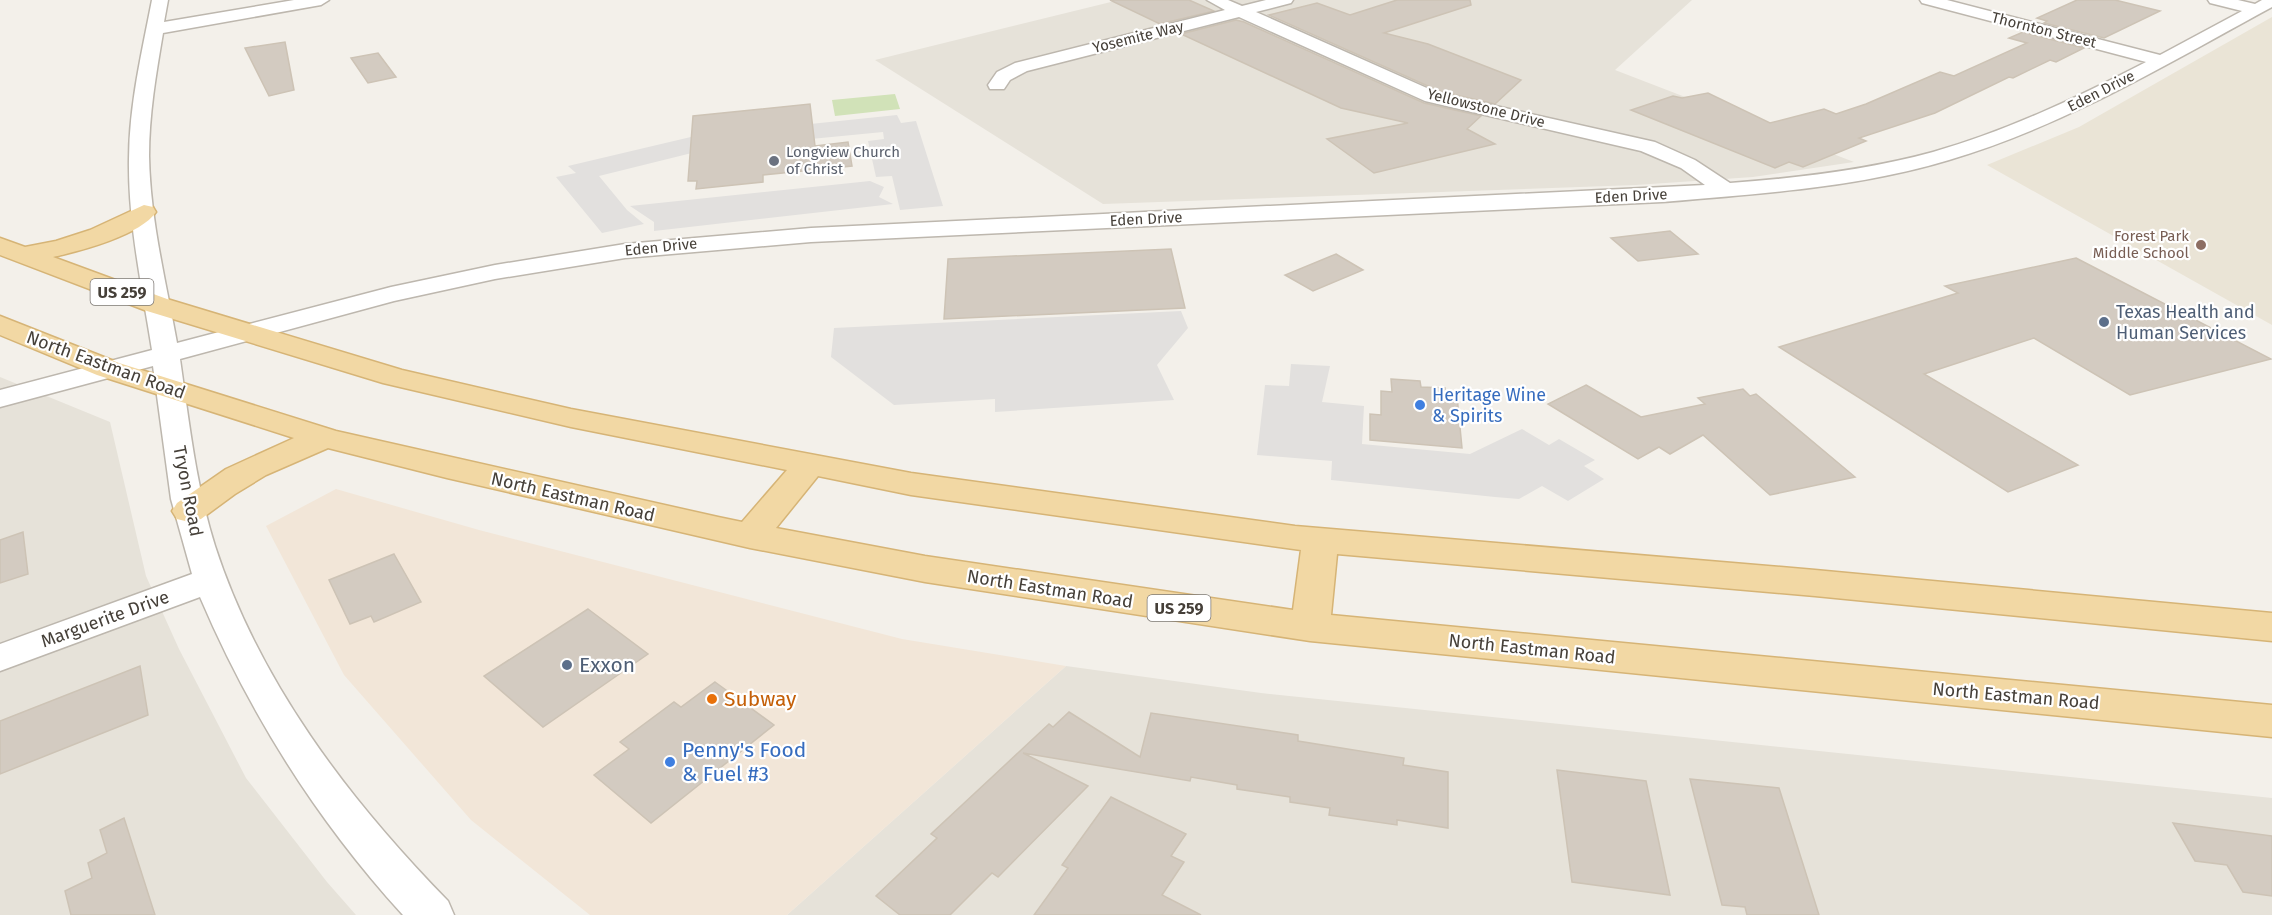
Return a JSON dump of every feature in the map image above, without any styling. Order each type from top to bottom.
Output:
[{"type":"main road","points":[[10,250],[62,248],[100,237],[144,212]]},
{"type":"main road","name":"US 259","points":[[10,250],[157,305],[394,377],[571,418],[922,486],[1320,541],[2272,627]]},
{"type":"main road","name":"North Eastman Road","points":[[0,325],[108,369],[167,371],[326,438],[447,468],[750,536],[947,573],[1310,627],[2272,721]]},
{"type":"main road","points":[[189,511],[242,472],[266,460],[326,438]]},
{"type":"main road","points":[[750,536],[810,464]]},
{"type":"main road","points":[[1310,627],[1320,541]]},
{"type":"street","name":"Tryon Road","points":[[160,0],[140,142],[144,212],[189,511],[210,580],[243,654],[295,742],[333,798],[375,851],[432,915]]},
{"type":"street","points":[[155,29],[321,0]]},
{"type":"street","name":"Yellowstone Drive","points":[[1215,0],[1432,97],[1548,117],[1662,151],[1688,164],[1726,190]]},
{"type":"street","name":"Yosemite Way","points":[[998,85],[1003,76],[1021,67],[1285,0]]},
{"type":"street","name":"Thornton Street","points":[[1928,0],[2160,60]]},
{"type":"street","points":[[2216,0],[2265,5]]},
{"type":"street","name":"Eden Drive","points":[[167,371],[246,332],[359,302],[470,277],[569,259],[693,244],[867,232],[1726,190],[1845,177],[1905,165],[1965,149],[2051,116],[2265,5]]},
{"type":"street","points":[[0,399],[108,369]]},
{"type":"street","name":"Marguerite Drive","points":[[0,658],[210,580]]},
{"type":"shaded area","points":[[1119,0],[1692,0],[1615,70],[1854,162],[1753,177],[1636,185],[1103,204],[875,60]]},
{"type":"shaded area","name":"Forest Park Middle School","points":[[2272,17],[2272,325],[1987,165],[2079,127]]},
{"type":"shaded area","points":[[897,115],[901,123],[916,121],[943,206],[900,210],[892,176],[876,177],[868,141],[884,139],[883,132],[708,149],[599,176],[627,210],[644,224],[602,233],[556,177],[576,173],[568,166],[695,136]]},
{"type":"shaded area","points":[[870,181],[884,187],[879,197],[893,204],[654,231],[654,222],[630,206]]},
{"type":"shaded area","points":[[1181,311],[1188,328],[1157,365],[1174,400],[995,412],[995,399],[894,405],[831,357],[834,328]]},
{"type":"shaded area","points":[[1291,364],[1330,366],[1322,402],[1364,406],[1362,444],[1470,454],[1522,429],[1549,445],[1559,439],[1595,460],[1584,466],[1604,479],[1568,501],[1542,486],[1519,499],[1331,480],[1332,461],[1257,455],[1265,385],[1289,386]]},
{"type":"shaded area","points":[[0,377],[110,422],[146,576],[179,649],[246,778],[327,882],[356,915],[0,915]]},
{"type":"shaded area","points":[[336,489],[479,530],[902,639],[1066,666],[787,915],[590,915],[471,820],[344,675],[266,526]]},
{"type":"shaded area","points":[[1066,666],[1261,693],[2272,798],[2272,915],[787,915]]},
{"type":"green space","points":[[895,94],[900,109],[835,116],[832,100]]},
{"type":"building","points":[[1110,0],[1189,0],[1214,11],[1160,24]]},
{"type":"building","points":[[1397,0],[1470,0],[1471,5],[1384,33],[1428,44],[1521,80],[1495,104],[1439,91],[1269,15],[1317,3],[1350,15]]},
{"type":"building","points":[[2077,0],[2115,0],[2160,11],[2104,38],[2044,23],[2047,21],[2037,18]]},
{"type":"building","points":[[1236,20],[1424,103],[1481,116],[1467,129],[1495,144],[1374,173],[1327,139],[1408,123],[1341,108],[1181,34]]},
{"type":"building","points":[[2023,32],[2084,48],[2056,62],[2050,60],[2013,78],[2009,77],[1935,113],[1859,138],[1866,141],[1803,167],[1789,162],[1775,168],[1631,110],[1673,96],[1682,98],[1708,93],[1770,123],[1824,109],[1836,114],[1866,104],[1940,72],[1954,76],[2027,43],[2009,38]]},
{"type":"building","points":[[285,42],[294,90],[269,96],[245,48]]},
{"type":"building","points":[[378,53],[396,77],[368,83],[351,58]]},
{"type":"building","points":[[810,104],[815,146],[848,142],[852,166],[763,175],[763,182],[696,189],[697,181],[688,181],[693,116]]},
{"type":"building","points":[[1670,231],[1698,254],[1638,261],[1611,238]]},
{"type":"building","points":[[1171,249],[1185,308],[944,319],[948,259]]},
{"type":"building","points":[[1336,254],[1363,270],[1313,291],[1285,275]]},
{"type":"building","points":[[2076,258],[2271,359],[2130,395],[2034,338],[1924,374],[2078,465],[2008,492],[1779,347],[1958,293],[1945,286]]},
{"type":"building","name":"Heritage Wine & Spirits","points":[[1391,379],[1420,381],[1421,387],[1445,388],[1445,395],[1457,396],[1462,448],[1370,440],[1370,414],[1381,415],[1381,391],[1392,392]]},
{"type":"building","points":[[1586,385],[1641,417],[1705,404],[1698,398],[1743,389],[1750,396],[1756,394],[1855,477],[1770,495],[1703,435],[1670,454],[1659,447],[1638,459],[1548,404]]},
{"type":"building","points":[[23,532],[28,574],[0,583],[0,540]]},
{"type":"building","points":[[394,554],[421,602],[374,622],[371,616],[350,624],[329,580]]},
{"type":"building","name":"Exxon","points":[[588,609],[648,654],[543,727],[484,676]]},
{"type":"building","points":[[140,666],[148,715],[0,774],[0,721]]},
{"type":"building","name":"Penny's Food & Fuel #3","points":[[715,682],[774,725],[651,823],[594,775],[629,749],[620,742],[674,702],[681,707]]},
{"type":"building","points":[[1069,712],[1140,757],[1151,713],[1298,735],[1298,741],[1404,758],[1403,765],[1448,772],[1448,828],[1397,820],[1397,825],[1329,815],[1330,808],[1290,802],[1290,797],[1237,789],[1237,785],[1191,777],[1190,781],[1023,753],[1088,786],[998,877],[992,873],[950,915],[900,915],[876,896],[937,838],[931,834],[1049,724],[1053,727]]},
{"type":"building","points":[[1557,770],[1646,781],[1670,895],[1572,882]]},
{"type":"building","points":[[1690,779],[1779,788],[1819,915],[1747,915],[1745,907],[1722,905]]},
{"type":"building","points":[[1111,797],[1186,834],[1171,856],[1184,862],[1162,895],[1201,915],[1034,915],[1068,868],[1062,865]]},
{"type":"building","points":[[124,818],[155,915],[71,915],[65,891],[92,878],[88,863],[107,853],[100,830]]},
{"type":"building","points":[[2173,823],[2272,836],[2272,896],[2243,892],[2227,865],[2195,861]]},
{"type":"place","name":"Longview Church of Christ","points":[[774,161]]},
{"type":"place","name":"Forest Park Middle School","points":[[2201,245]]},
{"type":"place","name":"Texas Health and Human Services","points":[[2104,322]]},
{"type":"place","name":"Heritage Wine & Spirits","points":[[1420,405]]},
{"type":"place","name":"Exxon","points":[[567,665]]},
{"type":"place","name":"Subway","points":[[712,699]]},
{"type":"place","name":"Penny's Food & Fuel #3","points":[[670,762]]}]
